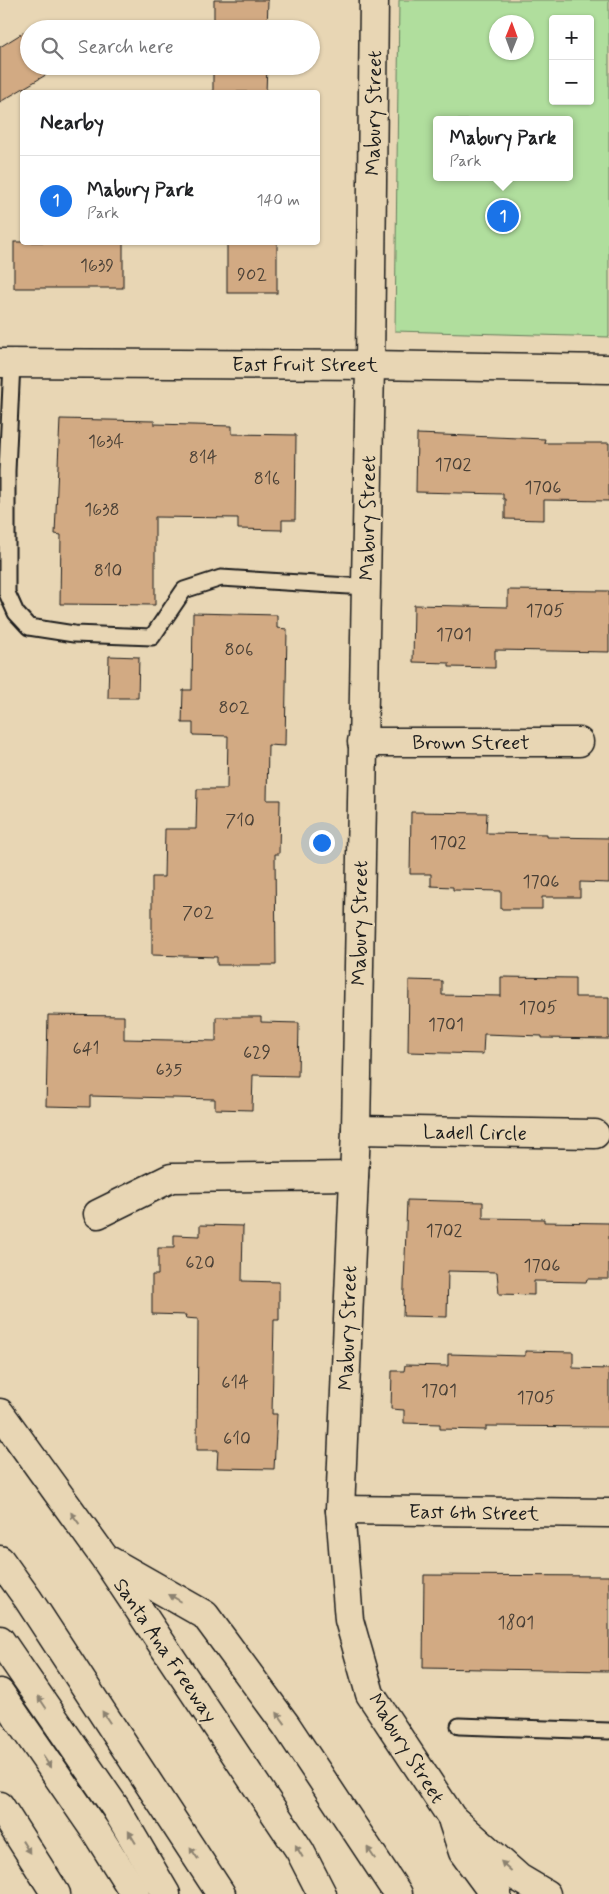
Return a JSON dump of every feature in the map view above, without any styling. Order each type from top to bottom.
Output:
[{"type":"main road","name":"Mabury Street","points":[[374,0],[370,365],[356,1130],[340,1510],[349,1620],[370,1694],[452,1818],[519,1878],[546,1894]]},
{"type":"main road","name":"East Fruit Street","points":[[6,363],[370,365],[609,369]]},
{"type":"main road","name":"Brown Street","points":[[362,742],[579,742]]},
{"type":"main road","name":"Ladell Circle","points":[[356,1130],[595,1134]]},
{"type":"main road","points":[[98,1214],[171,1178],[354,1176]]},
{"type":"main road","name":"Santa Ana Freeway","points":[[0,1413],[104,1558],[300,1851],[322,1894]]},
{"type":"main road","name":"East 6th Street","points":[[340,1510],[609,1513]]},
{"type":"main road","points":[[104,1558],[205,1615],[286,1725],[398,1894]]},
{"type":"main road","points":[[0,1560],[28,1598],[221,1894]]},
{"type":"main road","points":[[0,1640],[115,1807],[166,1894]]},
{"type":"main road","points":[[0,1693],[96,1832],[135,1894]]},
{"type":"main road","points":[[0,1806],[56,1894]]},
{"type":"main road","name":"Mabury Street","points":[[452,1818],[463,1852],[488,1886],[498,1894]]},
{"type":"lane","points":[[6,363],[8,593],[16,613],[29,627],[74,634],[152,637],[184,590],[221,578],[366,586]]},
{"type":"lane","points":[[459,1726],[609,1731]]},
{"type":"green space","points":[[399,0],[609,0],[609,337],[395,331]]},
{"type":"building","points":[[214,0],[268,0],[267,20],[214,20]]},
{"type":"building","points":[[20,35],[20,75],[46,75],[0,102],[0,47]]},
{"type":"building","points":[[213,75],[267,75],[266,90],[213,90]]},
{"type":"building","points":[[14,242],[20,242],[20,245],[123,245],[123,288],[14,288]]},
{"type":"building","points":[[227,245],[277,245],[277,293],[227,293]]},
{"type":"building","points":[[60,419],[154,421],[154,424],[232,426],[232,434],[296,435],[295,520],[282,520],[282,530],[238,529],[238,518],[155,517],[155,605],[60,604],[61,535],[55,534]]},
{"type":"building","points":[[417,434],[545,439],[544,443],[609,443],[609,501],[544,500],[544,520],[505,519],[505,499],[503,499],[503,494],[416,492]]},
{"type":"building","points":[[508,590],[609,591],[609,652],[495,650],[495,668],[449,667],[449,663],[413,662],[414,605],[508,607]]},
{"type":"building","points":[[193,613],[277,615],[277,628],[287,629],[285,746],[268,745],[267,800],[280,800],[279,854],[275,854],[276,965],[217,965],[217,957],[152,955],[152,877],[164,877],[165,829],[196,829],[197,789],[227,789],[228,736],[193,735],[193,723],[182,723],[183,690],[192,690]]},
{"type":"building","points":[[109,656],[139,657],[138,698],[108,698]]},
{"type":"building","points":[[411,812],[487,813],[486,833],[547,834],[547,837],[609,838],[609,883],[580,882],[580,897],[542,897],[542,909],[501,909],[501,891],[453,890],[453,887],[431,886],[431,874],[410,874]]},
{"type":"building","points":[[501,977],[575,978],[575,997],[609,997],[609,1039],[542,1038],[542,1036],[484,1034],[483,1054],[408,1052],[409,980],[442,981],[442,995],[501,996]]},
{"type":"building","points":[[48,1015],[124,1016],[124,1039],[216,1041],[216,1017],[261,1017],[261,1022],[299,1023],[298,1076],[253,1075],[252,1110],[215,1109],[215,1099],[90,1096],[90,1107],[46,1106]]},
{"type":"building","points":[[407,1200],[483,1202],[483,1218],[544,1219],[544,1222],[609,1223],[609,1279],[587,1279],[586,1282],[534,1281],[534,1295],[499,1294],[497,1272],[448,1271],[447,1317],[403,1316]]},
{"type":"building","points":[[200,1225],[243,1226],[242,1281],[279,1282],[279,1320],[274,1320],[272,1414],[277,1414],[274,1469],[217,1468],[218,1450],[197,1450],[198,1319],[185,1318],[186,1315],[152,1314],[152,1275],[158,1275],[158,1248],[174,1248],[174,1235],[200,1236]]},
{"type":"building","points":[[525,1351],[573,1352],[573,1368],[609,1369],[609,1427],[486,1426],[486,1430],[440,1429],[440,1424],[404,1423],[404,1410],[391,1409],[392,1371],[404,1371],[405,1365],[448,1366],[448,1354],[525,1356]]},
{"type":"building","points":[[424,1575],[609,1576],[609,1671],[423,1668]]},
{"type":"place","name":"Mabury Park","points":[[503,216]]}]
